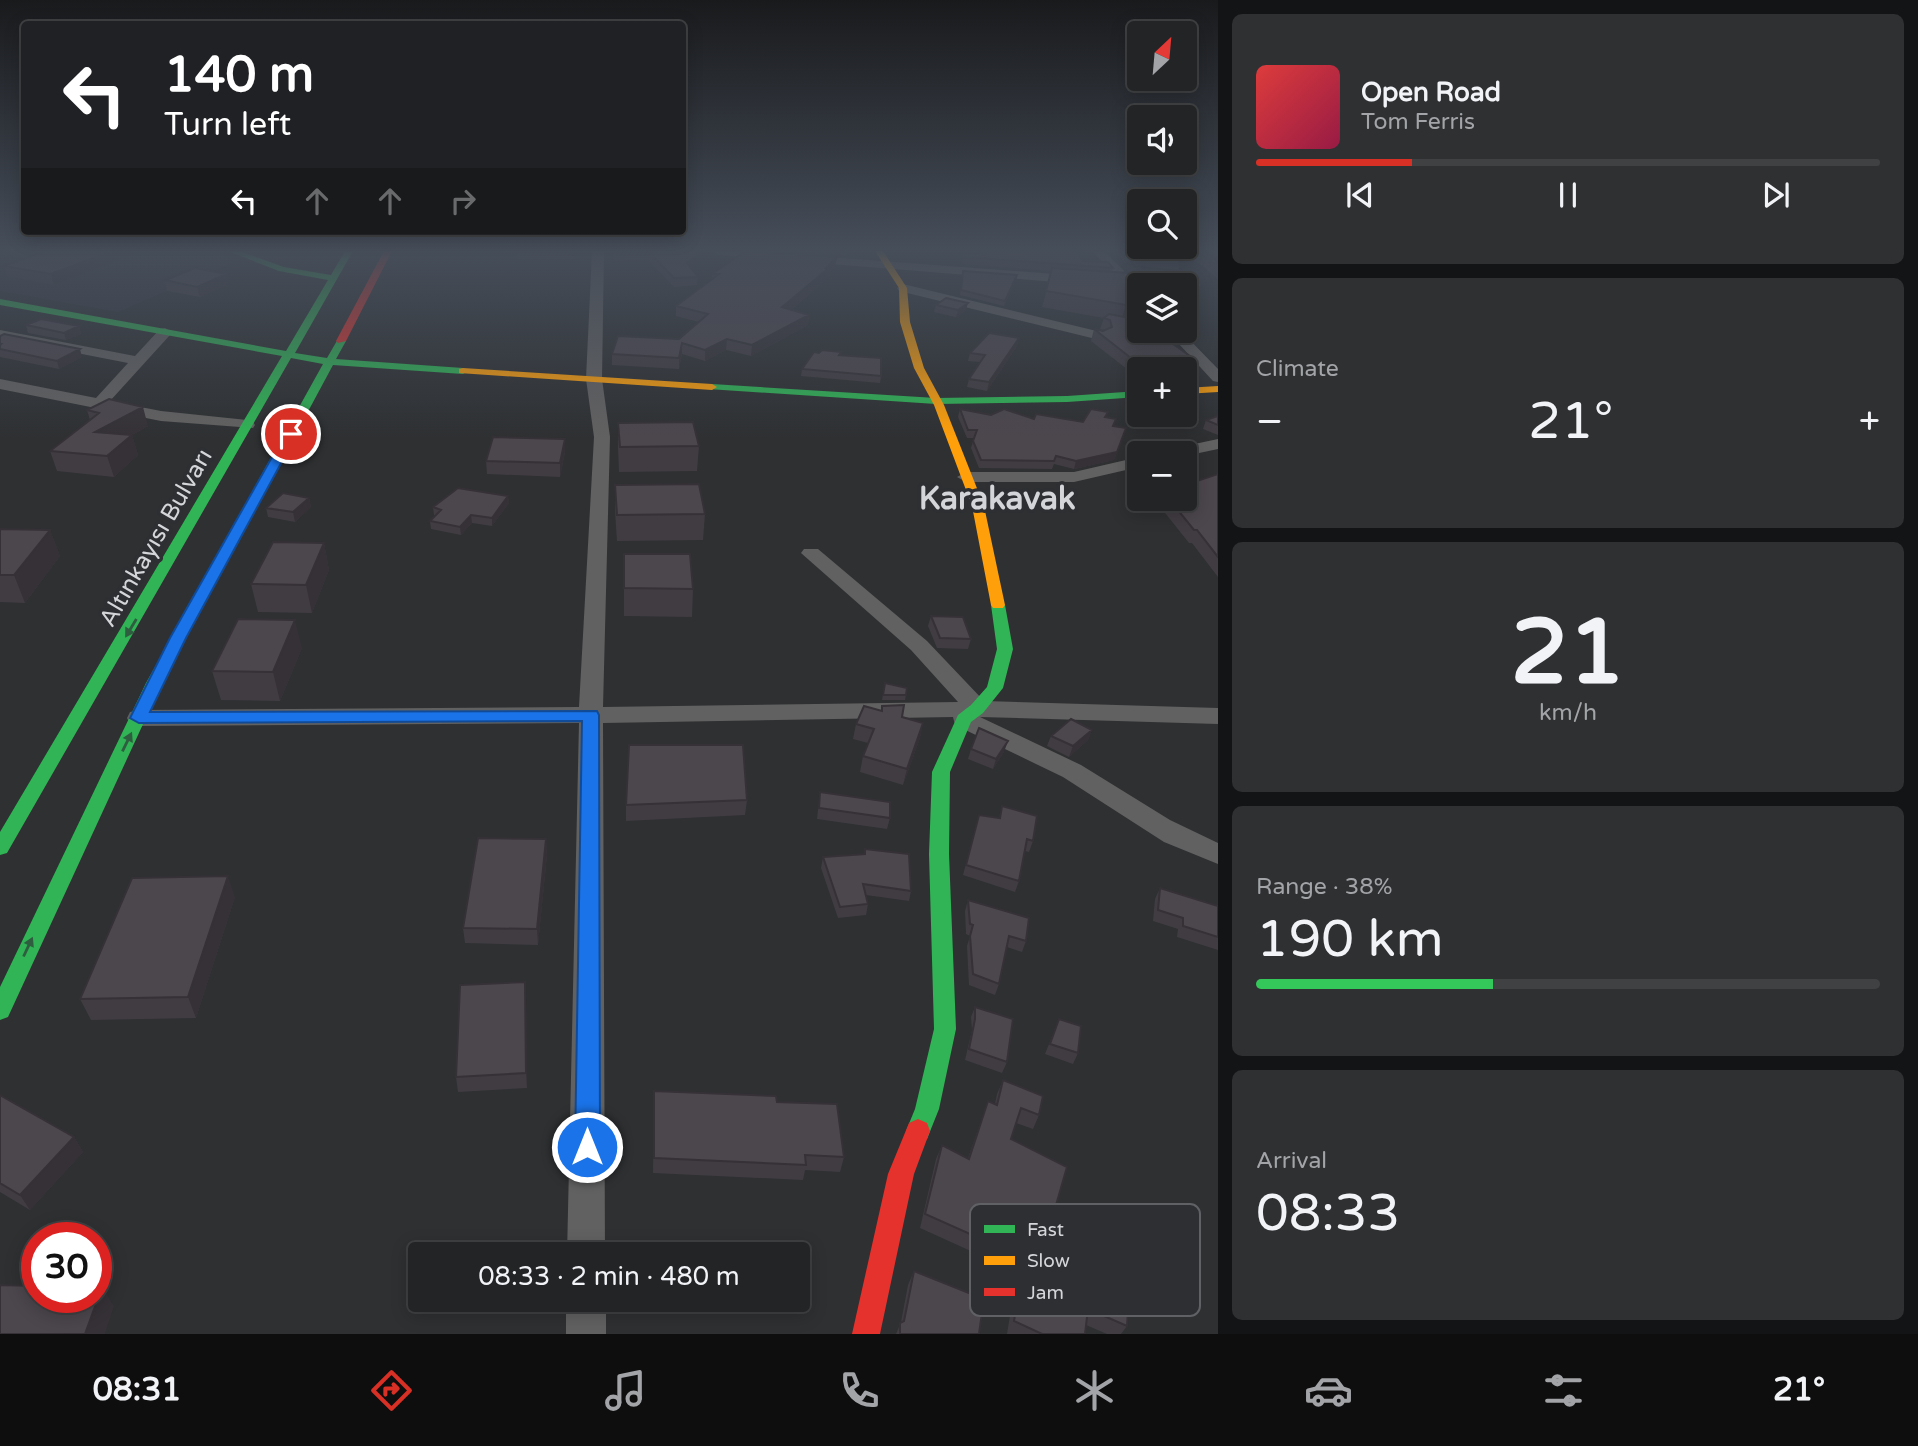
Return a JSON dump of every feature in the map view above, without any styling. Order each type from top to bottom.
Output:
[{"type":"main road","points":[[62,313],[330,362],[936,401],[1067,399],[1127,395]]},
{"type":"main road","name":"Altınkayısı Bulvarı","points":[[0,848],[150,595],[311,313]]},
{"type":"main road","points":[[0,1010],[66,864],[160,675],[355,313]]},
{"type":"main road","points":[[866,1334],[901,1174],[927,1109],[945,1029],[939,854],[941,772],[970,714],[995,688],[1005,649],[996,590],[978,506],[936,401],[919,368],[904,313]]},
{"type":"main road","points":[[236,344],[270,341],[300,332]]},
{"type":"main road","points":[[1197,390],[1218,389]]},
{"type":"main road","points":[[247,425],[249,443],[241,466],[206,517],[204,525],[214,528],[234,523],[251,505]]},
{"type":"main road","points":[[150,595],[177,562],[201,549],[214,553],[165,645],[160,675]]},
{"type":"street","points":[[586,1242],[591,715],[602,438],[594,379],[596,313]]},
{"type":"street","points":[[1007,313],[1100,336]]},
{"type":"street","points":[[99,404],[165,332]]},
{"type":"street","points":[[0,334],[138,361]]},
{"type":"street","points":[[1185,343],[1218,378]]},
{"type":"street","points":[[0,384],[161,416],[247,425]]},
{"type":"street","points":[[1197,449],[1218,444]]},
{"type":"street","points":[[965,477],[1073,477],[1127,465]]},
{"type":"street","points":[[811,553],[900,624],[953,678],[970,714],[1107,792],[1150,823],[1218,854]]},
{"type":"street","points":[[139,718],[970,714],[1218,716]]},
{"type":"street","points":[[586,1312],[586,1334]]},
{"type":"building","points":[[705,313],[809,315],[752,345],[727,339],[705,350],[682,343],[679,358],[612,354],[618,336],[679,339],[708,314]]},
{"type":"building","points":[[1109,314],[1127,318],[1127,343],[1172,343],[1191,357],[1130,357],[1094,329],[1103,331],[1112,327],[1110,320],[1104,318]]},
{"type":"building","points":[[41,319],[79,326],[64,333],[26,325]]},
{"type":"building","points":[[989,333],[1019,338],[989,382],[969,379],[985,355],[970,353]]},
{"type":"building","points":[[4,334],[80,349],[57,361],[0,349],[0,336]]},
{"type":"building","points":[[822,350],[841,352],[839,355],[881,358],[881,376],[802,369],[814,352],[819,353]]},
{"type":"building","points":[[109,399],[143,407],[95,432],[132,435],[107,456],[50,451],[99,413],[87,410]]},
{"type":"building","points":[[960,409],[991,415],[1004,409],[1034,419],[1036,414],[1083,422],[1091,409],[1108,412],[1105,417],[1116,419],[1113,426],[1126,428],[1117,452],[1076,461],[1056,456],[1054,461],[981,460],[973,441],[977,430],[968,430]]},
{"type":"building","points":[[1218,416],[1218,425],[1206,420]]},
{"type":"building","points":[[693,422],[699,446],[620,447],[618,423]]},
{"type":"building","points":[[493,437],[565,439],[560,463],[486,461]]},
{"type":"building","points":[[1218,474],[1218,557],[1179,511],[1197,511],[1197,481]]},
{"type":"building","points":[[699,484],[705,514],[617,515],[615,485]]},
{"type":"building","points":[[458,488],[508,496],[492,518],[471,515],[460,527],[430,521],[441,510],[433,507]]},
{"type":"building","points":[[283,493],[309,498],[293,512],[266,508]]},
{"type":"building","points":[[0,529],[50,530],[14,575],[0,575]]},
{"type":"building","points":[[273,542],[324,543],[306,585],[251,584]]},
{"type":"building","points":[[624,554],[690,554],[693,589],[624,588]]},
{"type":"building","points":[[931,616],[963,617],[971,639],[940,638]]},
{"type":"building","points":[[238,619],[295,620],[273,672],[212,671]]},
{"type":"building","points":[[885,683],[907,688],[906,695],[883,695]]},
{"type":"building","points":[[904,705],[902,717],[923,723],[907,769],[863,756],[874,729],[856,724],[864,706],[882,711],[882,706]]},
{"type":"building","points":[[1071,719],[1092,730],[1073,746],[1051,736]]},
{"type":"building","points":[[979,728],[1008,741],[996,759],[971,749]]},
{"type":"building","points":[[629,745],[743,745],[747,800],[626,805]]},
{"type":"building","points":[[820,792],[890,802],[890,818],[819,808]]},
{"type":"building","points":[[1002,806],[1037,816],[1033,841],[1027,839],[1019,881],[966,865],[979,815],[1000,818]]},
{"type":"building","points":[[478,838],[546,839],[537,929],[463,928]]},
{"type":"building","points":[[865,849],[909,854],[911,891],[863,884],[868,904],[840,907],[823,857],[865,854]]},
{"type":"building","points":[[228,876],[188,997],[80,999],[132,878]]},
{"type":"building","points":[[1160,888],[1218,906],[1218,937],[1183,926],[1183,918],[1158,910]]},
{"type":"building","points":[[968,900],[1029,918],[1026,941],[1009,936],[999,984],[973,974],[970,936],[973,925],[970,924]]},
{"type":"building","points":[[525,982],[526,1073],[456,1077],[460,985]]},
{"type":"building","points":[[975,1007],[1013,1019],[1007,1062],[969,1049]]},
{"type":"building","points":[[1059,1019],[1081,1026],[1078,1053],[1050,1044]]},
{"type":"building","points":[[1003,1080],[1043,1096],[1039,1115],[1021,1108],[1011,1139],[1067,1167],[1056,1204],[970,1204],[970,1234],[925,1214],[942,1145],[969,1159],[988,1101],[997,1105]]},
{"type":"building","points":[[654,1091],[776,1096],[777,1102],[837,1104],[844,1157],[805,1155],[806,1165],[654,1158]]},
{"type":"building","points":[[0,1095],[74,1137],[20,1195],[0,1183]]},
{"type":"building","points":[[914,1271],[970,1293],[970,1316],[982,1316],[979,1334],[900,1334],[900,1323],[904,1321]]},
{"type":"building","points":[[0,1285],[21,1286],[21,1313],[93,1313],[85,1334],[0,1334]]},
{"type":"building","points":[[1015,1316],[1087,1316],[1085,1334],[1042,1334],[1014,1321]]},
{"type":"building","points":[[1104,1316],[1128,1316],[1127,1326]]},
{"type":"traffic: fast","points":[[62,313],[330,362],[463,371]]},
{"type":"traffic: fast","points":[[0,848],[313,313]]},
{"type":"traffic: fast","points":[[0,1010],[154,683],[341,341]]},
{"type":"traffic: fast","points":[[712,387],[936,401],[1067,399],[1127,395]]},
{"type":"traffic: fast","points":[[918,1131],[927,1109],[945,1029],[939,854],[941,772],[964,719],[977,709],[995,688],[1005,649],[998,605]]},
{"type":"traffic: slow","points":[[904,313],[919,368],[939,405],[978,506],[998,605]]},
{"type":"traffic: slow","points":[[463,371],[712,387]]},
{"type":"traffic: slow","points":[[1197,390],[1218,389]]},
{"type":"traffic: jam","points":[[341,341],[355,313]]},
{"type":"traffic: jam","points":[[866,1334],[901,1174],[918,1131]]},
{"type":"district","name":"Karakavak","points":[[997,499]]},
{"type":"route","points":[[291,434],[178,638],[139,718],[591,715],[587,1147]]}]
